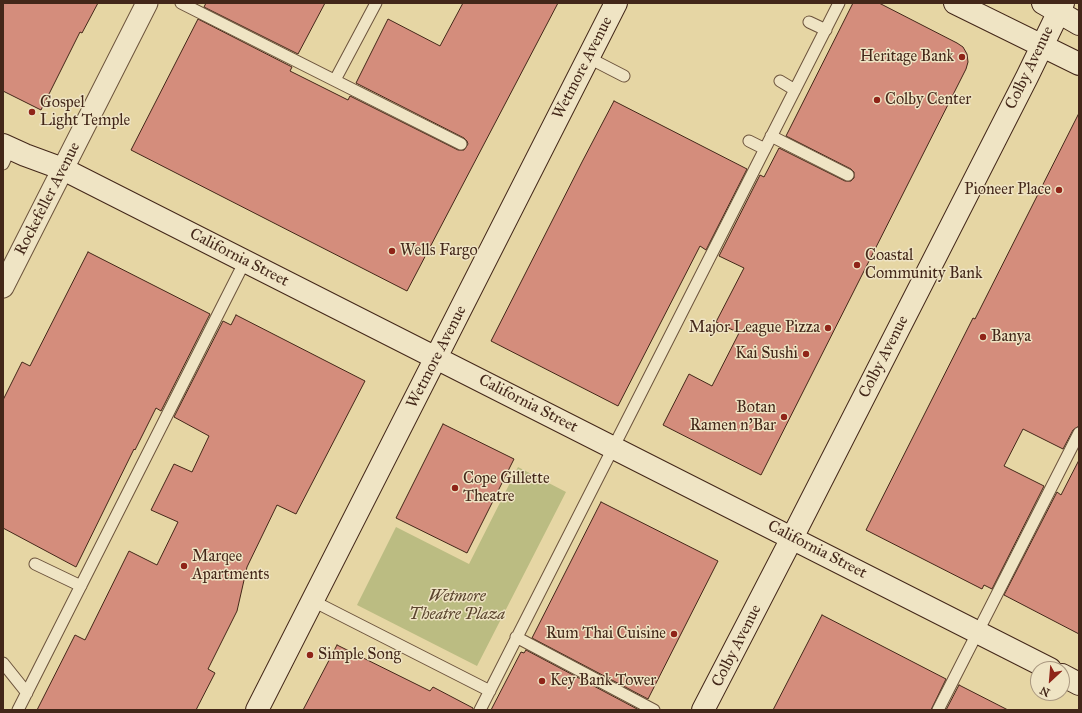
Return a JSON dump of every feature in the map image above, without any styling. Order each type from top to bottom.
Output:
[{"type":"street","name":"Rockefeller Avenue","points":[[3,288],[148,3]]},
{"type":"street","name":"Wetmore Avenue","points":[[257,710],[616,3]]},
{"type":"street","points":[[955,3],[1079,64]]},
{"type":"street","points":[[1055,6],[1079,24]]},
{"type":"street","name":"Colby Avenue","points":[[703,710],[1026,77],[1041,45],[1055,6]]},
{"type":"street","name":"California Street","points":[[5,152],[25,155],[63,169],[1034,661]]},
{"type":"street","points":[[1070,679],[1079,684]]},
{"type":"lane","points":[[181,3],[461,144]]},
{"type":"lane","points":[[335,80],[376,3]]},
{"type":"lane","points":[[480,710],[612,447],[839,3]]},
{"type":"lane","points":[[809,22],[826,30]]},
{"type":"lane","points":[[588,58],[624,76]]},
{"type":"lane","points":[[780,81],[794,90]]},
{"type":"lane","points":[[771,136],[848,175]]},
{"type":"lane","points":[[749,141],[765,149]]},
{"type":"lane","points":[[18,710],[246,261]]},
{"type":"lane","points":[[938,710],[1079,433]]},
{"type":"lane","points":[[35,564],[81,586]]},
{"type":"lane","points":[[313,601],[490,690]]},
{"type":"lane","points":[[516,638],[654,710]]},
{"type":"lane","points":[[3,663],[27,693]]},
{"type":"green space","name":"Wetmore Theatre Plaza","points":[[518,467],[566,492],[477,666],[357,605],[396,527],[469,564]]},
{"type":"building","points":[[3,3],[98,3],[82,33],[80,32],[41,110],[3,91]]},
{"type":"building","points":[[206,3],[325,3],[298,54],[204,7]]},
{"type":"building","points":[[463,3],[558,3],[407,291],[131,150],[198,19],[292,67],[290,71],[348,100],[350,96],[458,150],[464,150],[468,144],[464,138],[356,83],[388,19],[440,46]]},
{"type":"building","points":[[853,3],[879,3],[957,43],[963,47],[967,54],[968,62],[966,69],[761,475],[663,425],[689,374],[712,386],[739,333],[716,322],[744,268],[719,256],[760,175],[764,177],[779,148],[845,181],[851,181],[854,178],[854,172],[851,169],[786,136]]},
{"type":"building","points":[[614,101],[747,169],[706,250],[700,246],[618,406],[491,341]]},
{"type":"building","points":[[1079,113],[1079,426],[1073,430],[1063,449],[1023,429],[1004,466],[1044,486],[992,589],[984,585],[982,589],[866,530]]},
{"type":"building","points":[[88,252],[210,314],[161,411],[156,408],[135,450],[134,449],[76,567],[3,528],[3,400],[22,362],[30,366]]},
{"type":"building","points":[[236,315],[365,381],[296,514],[277,505],[247,567],[237,611],[208,669],[215,673],[196,710],[37,710],[75,635],[85,640],[129,551],[157,565],[178,522],[151,510],[174,464],[192,472],[209,436],[174,417],[223,321],[231,325]]},
{"type":"building","name":"Cope Gillette Theatre","points":[[443,424],[514,459],[467,553],[396,518]]},
{"type":"building","points":[[1079,460],[1079,634],[1004,595],[1057,492],[1061,495]]},
{"type":"building","points":[[601,502],[718,561],[648,699],[532,638]]},
{"type":"building","points":[[822,615],[946,679],[931,710],[773,710]]},
{"type":"building","points":[[337,645],[430,691],[433,687],[473,708],[473,710],[303,710]]},
{"type":"building","name":"Key Bank Tower","points":[[526,650],[639,710],[491,710],[521,652],[524,653]]},
{"type":"building","points":[[959,685],[1008,710],[946,710]]},
{"type":"place","name":"Heritage Bank","points":[[962,57]]},
{"type":"place","name":"Colby Center","points":[[877,100]]},
{"type":"place","name":"Gospel Light Temple","points":[[32,112]]},
{"type":"place","name":"Pioneer Place","points":[[1059,190]]},
{"type":"place","name":"Wells Fargo","points":[[392,251]]},
{"type":"place","name":"Coastal Community Bank","points":[[857,265]]},
{"type":"place","name":"Major League Pizza","points":[[828,328]]},
{"type":"place","name":"Banya","points":[[983,337]]},
{"type":"place","name":"Kai Sushi","points":[[806,354]]},
{"type":"place","name":"Botan Ramen n'Bar","points":[[784,417]]},
{"type":"place","name":"Cope Gillette Theatre","points":[[455,488]]},
{"type":"place","name":"Marqee Apartments","points":[[184,566]]},
{"type":"place","name":"Rum Thai Cuisine","points":[[674,634]]},
{"type":"place","name":"Simple Song","points":[[310,655]]},
{"type":"place","name":"Key Bank Tower","points":[[542,681]]}]
